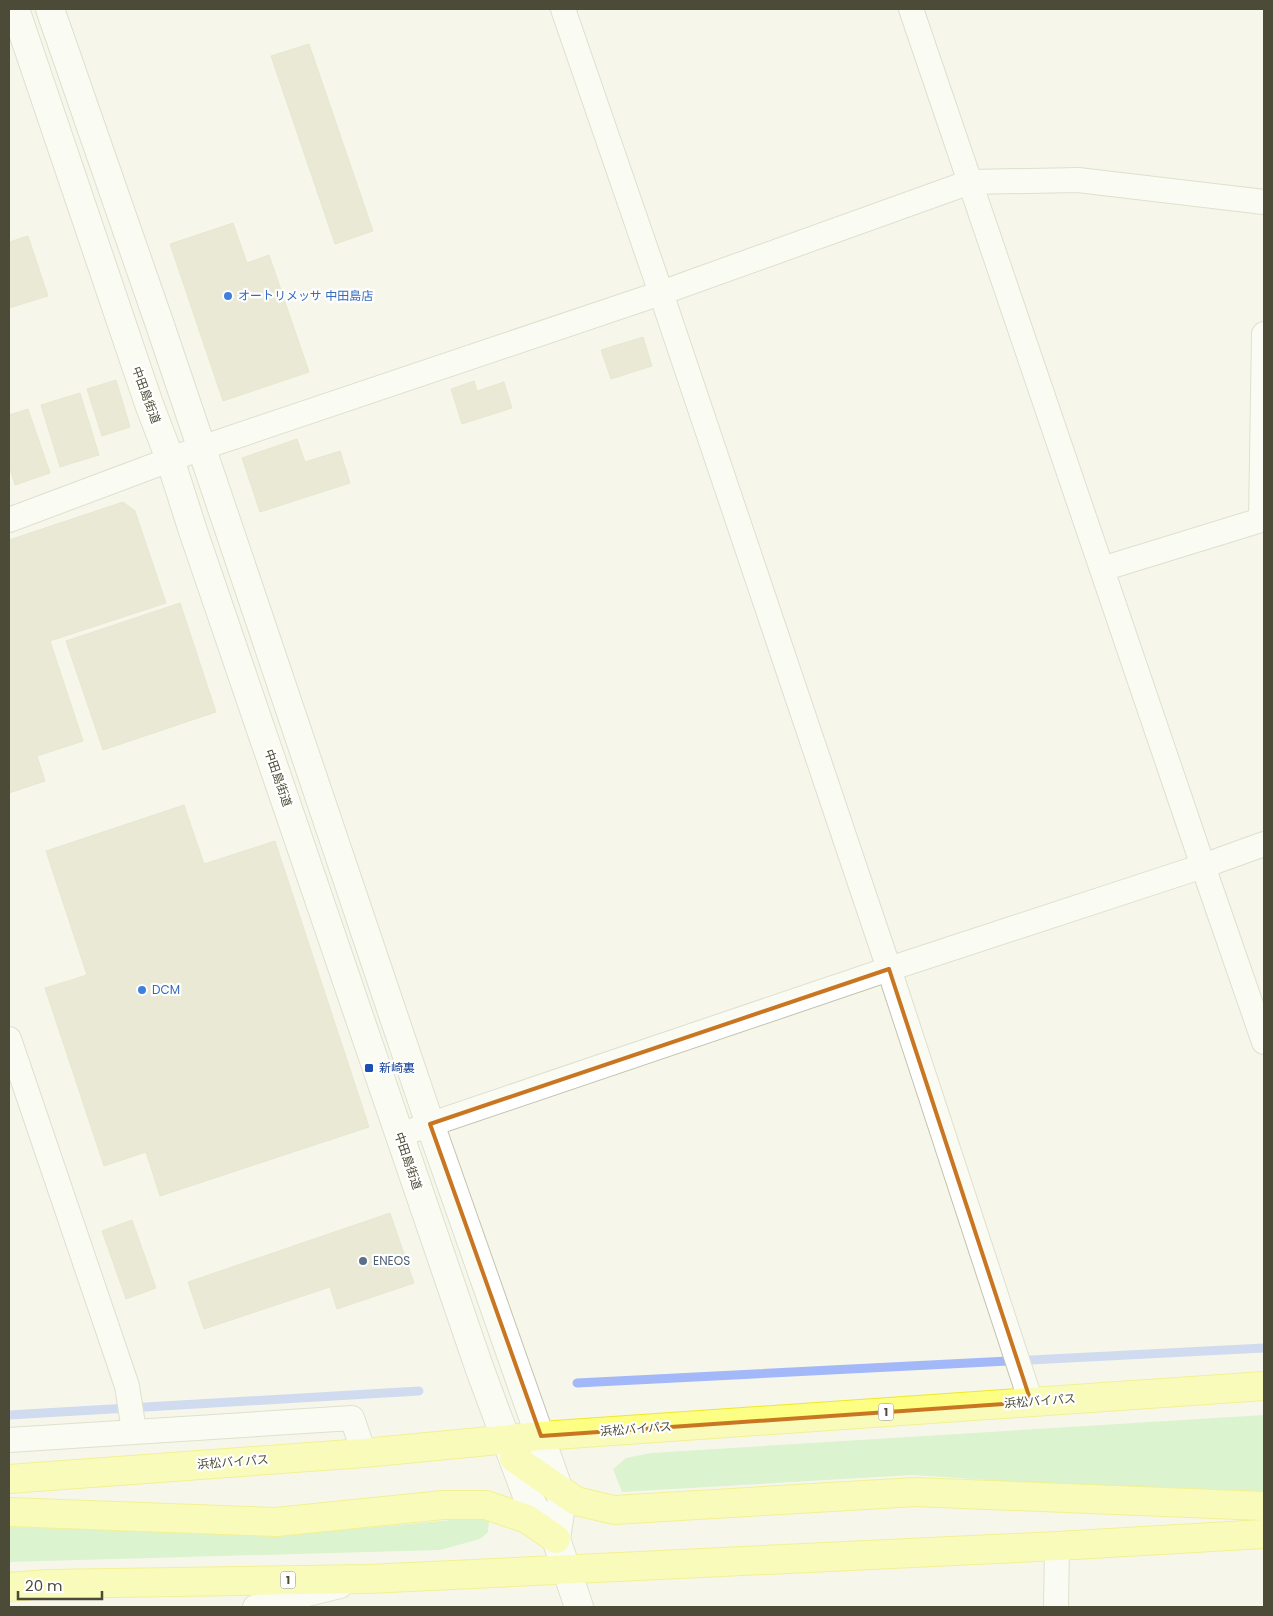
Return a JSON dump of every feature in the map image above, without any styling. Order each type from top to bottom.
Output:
[{"type":"highway","name":"浜松バイパス","points":[[9,1479],[364,1453],[510,1449],[540,1436],[1027,1390],[1264,1386]]},
{"type":"highway","points":[[510,1449],[558,1489],[576,1501],[614,1510],[914,1492],[1264,1506]]},
{"type":"highway","points":[[9,1512],[276,1522],[443,1504],[486,1505],[527,1520],[556,1539]]},
{"type":"highway","name":"1","points":[[9,1587],[58,1584],[368,1579],[1057,1546],[1264,1534]]},
{"type":"street","name":"中田島街道","points":[[15,9],[476,1360],[528,1496],[556,1539],[579,1607]]},
{"type":"street","name":"中田島街道","points":[[50,9],[430,1124],[562,1499],[556,1539]]},
{"type":"street","points":[[563,9],[889,969],[1027,1390]]},
{"type":"street","points":[[911,9],[1264,1042]]},
{"type":"street","points":[[9,520],[201,448],[661,293],[970,182],[1078,180],[1264,202]]},
{"type":"street","points":[[1102,569],[1261,520],[1264,334]]},
{"type":"street","points":[[399,1135],[1264,844]]},
{"type":"street","points":[[9,1039],[127,1386],[134,1431]]},
{"type":"street","points":[[9,1440],[352,1418],[364,1453]]},
{"type":"street","points":[[1056,1607],[1057,1546]]},
{"type":"street","points":[[255,1607],[368,1579]]},
{"type":"highlighted area","points":[[889,969],[1031,1402],[541,1436],[430,1124]]},
{"type":"green space","points":[[1264,1415],[1264,1494],[1210,1495],[912,1475],[622,1492],[613,1469],[626,1458],[651,1453]]},
{"type":"green space","points":[[484,1517],[489,1521],[488,1532],[480,1539],[440,1550],[9,1562],[9,1527],[261,1533],[354,1529]]},
{"type":"building","points":[[309,44],[373,231],[335,244],[271,56]]},
{"type":"building","points":[[233,223],[247,263],[269,255],[309,372],[223,401],[170,244]]},
{"type":"building","points":[[28,236],[48,296],[9,308],[9,242]]},
{"type":"building","points":[[643,337],[652,366],[611,379],[601,350]]},
{"type":"building","points":[[116,380],[130,427],[102,436],[87,389]]},
{"type":"building","points":[[474,381],[477,391],[504,382],[512,408],[462,424],[451,389]]},
{"type":"building","points":[[80,393],[99,455],[60,467],[41,405]]},
{"type":"building","points":[[28,409],[50,473],[15,485],[9,466],[9,415]]},
{"type":"building","points":[[297,439],[305,462],[340,451],[350,483],[260,512],[242,458]]},
{"type":"building","points":[[123,502],[135,511],[166,603],[50,641],[83,741],[37,756],[45,781],[9,793],[9,540]]},
{"type":"building","points":[[180,603],[216,712],[103,750],[66,641]]},
{"type":"building","points":[[184,805],[204,864],[275,841],[369,1127],[160,1196],[146,1152],[104,1166],[45,988],[87,975],[46,851]]},
{"type":"building","points":[[390,1213],[414,1283],[337,1309],[330,1287],[204,1329],[188,1282]]},
{"type":"building","points":[[132,1220],[156,1288],[126,1299],[102,1231]]},
{"type":"waterway","points":[[577,1383],[1264,1348]]},
{"type":"waterway","points":[[9,1415],[419,1391]]},
{"type":"place","name":"オートリメッサ 中田島店","points":[[228,296]]},
{"type":"place","name":"DCM","points":[[142,990]]},
{"type":"place","name":"新崎裏","points":[[369,1068]]},
{"type":"place","name":"ENEOS","points":[[363,1261]]}]
